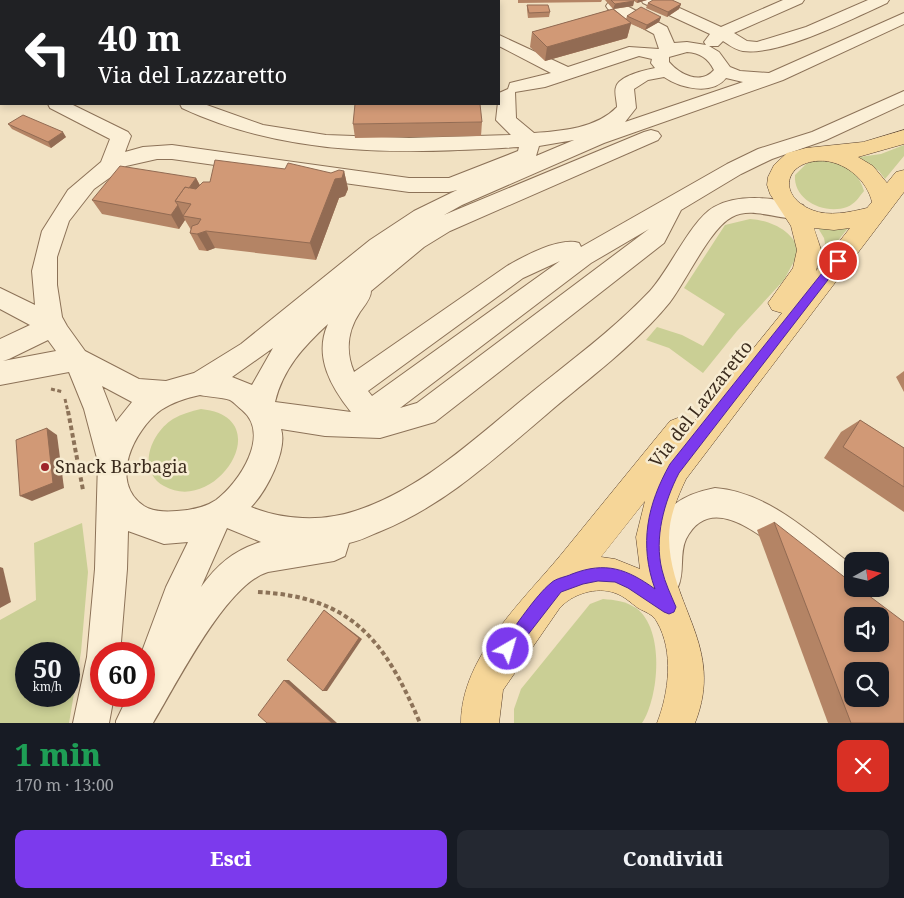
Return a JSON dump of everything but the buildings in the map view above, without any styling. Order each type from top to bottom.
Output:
[{"type":"main road","points":[[825,153],[841,157],[869,174],[878,184],[880,209],[850,221],[830,221],[812,218],[795,211],[784,198],[778,186],[779,172],[787,162],[799,156],[825,153],[864,149],[904,138]]},
{"type":"main road","name":"Via del Lazzaretto","points":[[676,723],[682,711],[685,664],[680,638],[655,570],[652,541],[662,492],[675,468],[904,178]]},
{"type":"main road","name":"Via del Lazzaretto","points":[[476,719],[484,686],[496,664],[798,282],[810,260],[810,246],[795,211]]},
{"type":"main road","points":[[556,587],[591,575],[615,575],[633,582],[669,607]]},
{"type":"lane","points":[[618,0],[614,6],[661,31],[665,59]]},
{"type":"lane","points":[[649,0],[721,32],[743,46],[758,48],[812,31],[881,0]]},
{"type":"lane","points":[[708,51],[710,44],[721,32],[796,0]]},
{"type":"lane","points":[[200,383],[250,352],[357,262],[422,217],[486,185],[597,138],[777,76],[904,18]]},
{"type":"lane","points":[[875,52],[904,36]]},
{"type":"lane","points":[[500,40],[568,74]]},
{"type":"lane","points":[[500,45],[520,67],[507,91],[506,120],[530,140]]},
{"type":"lane","points":[[192,105],[239,124],[303,139],[362,145],[442,145],[530,140],[578,133],[616,119],[627,108],[625,88],[680,46],[708,51],[720,60],[723,70],[720,76],[711,81],[685,81]]},
{"type":"lane","points":[[507,91],[540,83],[629,52],[639,51],[665,59],[685,81],[696,103]]},
{"type":"lane","points":[[530,140],[527,155],[471,179],[449,186],[409,185],[172,152],[144,152],[110,165],[84,187],[62,212],[45,249],[42,280],[54,326],[77,359],[103,425],[112,475],[123,509],[141,522],[165,528],[191,526],[221,514],[245,495],[260,474],[268,452],[269,432],[262,410],[263,387],[281,355],[305,330],[346,296],[374,277],[416,242],[442,225],[688,121],[784,91],[851,63]]},
{"type":"lane","points":[[723,70],[737,76],[753,78],[777,76]]},
{"type":"lane","points":[[104,642],[111,569],[112,475],[118,440],[130,421],[147,405],[166,393],[183,386],[200,383],[219,383],[235,387],[250,395],[262,410],[313,422],[351,426],[365,408],[515,272],[540,260],[571,249],[634,217],[673,203],[765,154],[819,136],[904,96]]},
{"type":"lane","points":[[60,105],[121,136],[110,165]]},
{"type":"lane","points":[[698,190],[787,162]]},
{"type":"lane","points":[[374,277],[353,302],[342,322],[336,340],[335,357],[339,374],[365,408],[405,421],[425,414],[656,237],[673,203]]},
{"type":"lane","points":[[221,514],[245,523],[279,531],[315,533],[355,526],[394,512],[426,494],[464,465],[628,330],[662,293],[688,258],[707,224],[715,217],[725,211],[746,207],[795,211]]},
{"type":"lane","points":[[0,298],[54,326]]},
{"type":"lane","points":[[0,351],[54,326]]},
{"type":"lane","points":[[0,373],[77,359],[136,391],[166,393]]},
{"type":"lane","points":[[669,607],[666,570],[667,550],[671,534],[679,521],[689,512],[713,503],[734,505],[760,515],[844,578]]},
{"type":"lane","points":[[138,709],[206,608],[231,575],[246,563],[265,557],[338,544],[376,529],[394,512]]},
{"type":"lane","points":[[138,709],[178,599],[221,514]]},
{"type":"lane","points":[[91,723],[94,707]]},
{"type":"green space","points":[[904,145],[904,156],[885,179],[879,171],[859,157],[881,154]]},
{"type":"green space","points":[[816,160],[840,165],[852,171],[861,183],[864,191],[855,202],[847,207],[829,209],[812,203],[799,192],[795,175],[806,164]]},
{"type":"green space","points":[[750,219],[773,224],[780,228],[792,238],[799,252],[784,280],[737,331],[703,373],[669,348],[646,340],[657,327],[682,335],[703,346],[725,314],[684,288],[725,225]]},
{"type":"green space","points":[[815,223],[849,227],[827,254],[824,238]]},
{"type":"green space","points":[[201,409],[224,416],[236,429],[238,445],[232,462],[219,477],[203,488],[184,492],[164,486],[155,479],[150,471],[149,461],[153,442],[158,433],[173,419]]},
{"type":"green space","points":[[82,523],[88,572],[80,658],[80,642],[15,642],[15,707],[72,707],[69,723],[0,723],[0,620],[36,600],[34,543]]},
{"type":"green space","points":[[603,599],[624,602],[636,608],[645,618],[652,631],[655,647],[655,681],[648,711],[642,723],[514,723],[514,709],[521,689],[590,604]]},
{"type":"place","name":"Snack Barbagia","points":[[45,467]]},
{"type":"route","points":[[508,649],[556,587],[583,577],[598,574],[615,575],[633,582],[669,607],[655,570],[652,541],[662,492],[675,468],[812,291],[838,261]]}]
